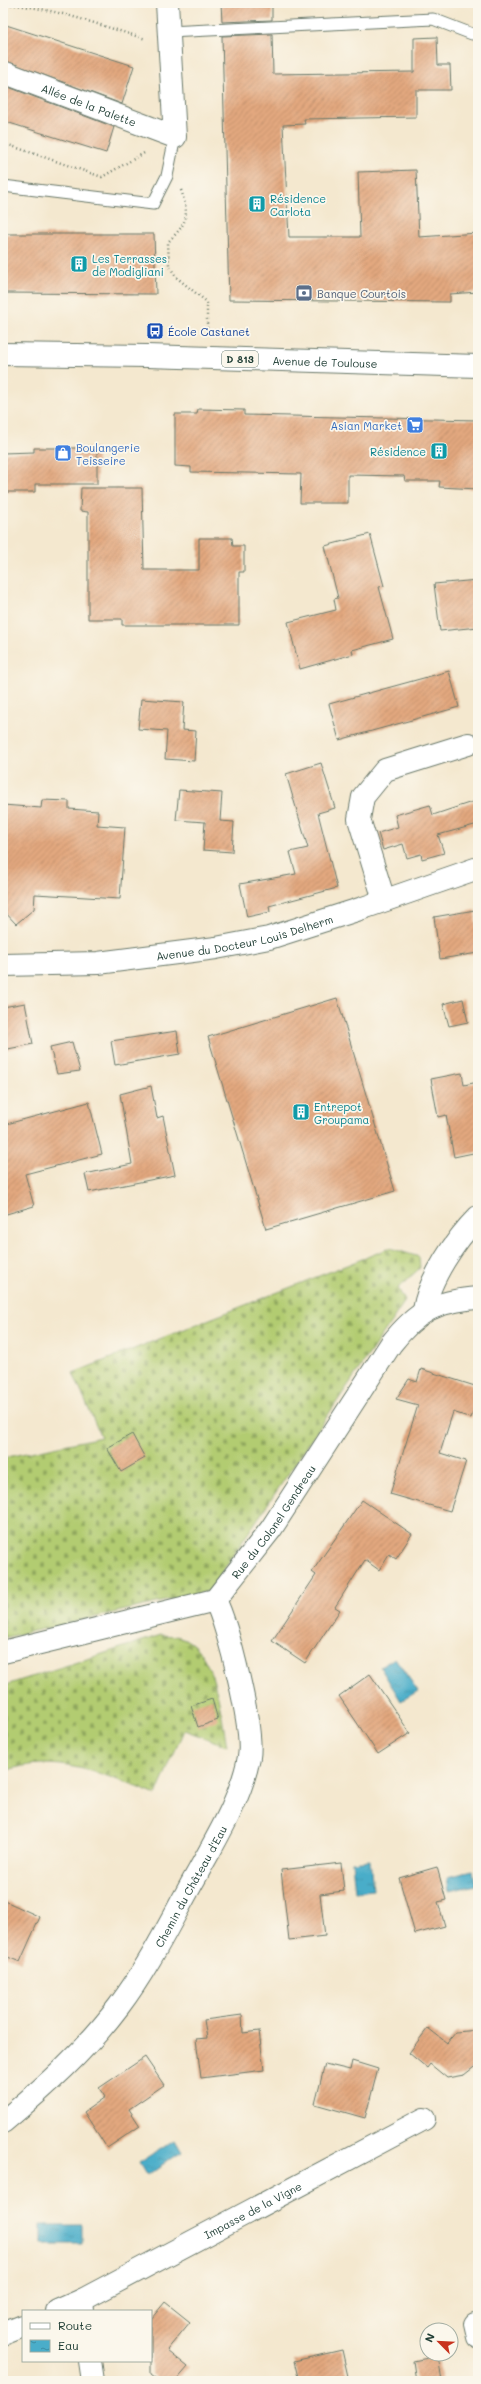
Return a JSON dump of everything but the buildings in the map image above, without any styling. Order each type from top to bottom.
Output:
[{"type":"street","points":[[167,3],[175,137]]},
{"type":"street","name":"Allée de la Palette","points":[[3,72],[175,137]]},
{"type":"street","name":"Avenue de Toulouse","points":[[3,354],[478,366]]},
{"type":"street","points":[[384,900],[359,819],[364,797],[384,770],[468,744]]},
{"type":"street","name":"Avenue du Docteur Louis Delherm","points":[[3,965],[98,963],[216,948],[269,938],[478,868]]},
{"type":"street","points":[[424,1310],[426,1297],[459,1236],[478,1217]]},
{"type":"street","name":"Rue du Colonel Gendreau","points":[[215,1600],[271,1529],[390,1344],[406,1325],[424,1310],[440,1304],[478,1298]]},
{"type":"street","points":[[3,1652],[215,1600]]},
{"type":"street","name":"Chemin du Château d'Eau","points":[[3,2122],[66,2066],[120,2006],[146,1966],[201,1867],[243,1781],[249,1755],[246,1716],[236,1668],[220,1609],[215,1600]]},
{"type":"street","name":"Impasse de la Vigne","points":[[62,2310],[82,2306],[424,2119]]},
{"type":"street","points":[[3,2334],[22,2326]]},
{"type":"street","points":[[90,2362],[93,2381]]},
{"type":"lane","points":[[168,37],[433,19],[472,34]]},
{"type":"lane","points":[[3,186],[152,204],[168,176],[175,137]]},
{"type":"path","points":[[3,4],[30,6],[74,16],[154,42],[168,37]]},
{"type":"path","points":[[3,143],[102,177],[175,137]]},
{"type":"path","points":[[207,302],[207,358]]},
{"type":"green space","points":[[390,1248],[419,1257],[420,1268],[398,1288],[405,1301],[209,1591],[3,1638],[3,1458],[101,1437],[73,1373]]},
{"type":"green space","points":[[161,1635],[176,1636],[185,1639],[195,1647],[204,1658],[215,1687],[227,1746],[184,1730],[156,1795],[119,1780],[81,1768],[42,1764],[22,1766],[3,1772],[3,1686]]},
{"type":"water","points":[[395,1658],[418,1691],[401,1701],[380,1667]]},
{"type":"water","points":[[370,1860],[373,1890],[355,1892],[352,1862]]},
{"type":"water","points":[[473,1871],[476,1885],[449,1891],[447,1877]]},
{"type":"water","points":[[175,2140],[182,2152],[146,2175],[139,2163]]},
{"type":"water","points":[[41,2225],[82,2225],[82,2244],[41,2244]]},
{"type":"place","name":"Résidence Carlota","points":[[257,204]]},
{"type":"place","name":"Les Terrasses de Modigliani","points":[[79,264]]},
{"type":"place","name":"Banque Courtois","points":[[304,293]]},
{"type":"place","name":"École Castanet","points":[[155,331]]},
{"type":"place","name":"Asian Market","points":[[415,425]]},
{"type":"place","name":"Résidence","points":[[439,451]]},
{"type":"place","name":"Boulangerie Teisseire","points":[[63,453]]},
{"type":"place","name":"Entrepot Groupama","points":[[301,1112]]}]
